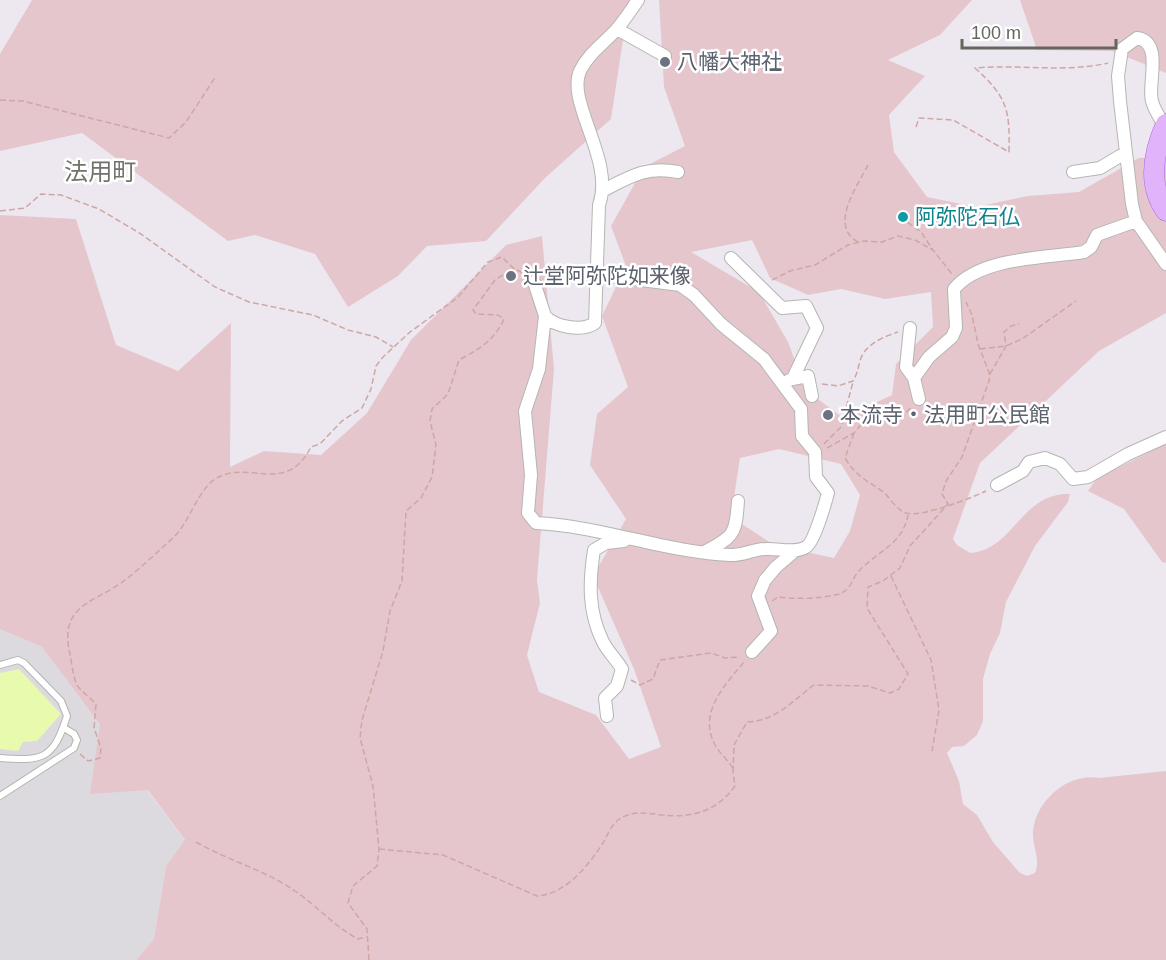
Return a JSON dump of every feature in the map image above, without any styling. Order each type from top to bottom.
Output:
[{"type":"main road","points":[[1165,126],[1152,172],[1166,211]]},
{"type":"street","points":[[544,316],[557,324],[588,327],[595,323],[599,205],[604,190],[600,159],[579,94],[579,72],[638,0]]},
{"type":"street","points":[[617,28],[665,56]]},
{"type":"street","points":[[1165,126],[1151,101],[1153,59],[1146,42],[1137,38],[1122,49],[1119,93],[1125,153],[1137,221],[1166,264]]},
{"type":"street","points":[[1073,172],[1100,168],[1125,153]]},
{"type":"street","points":[[604,190],[632,176],[657,168],[678,172]]},
{"type":"street","points":[[914,378],[929,357],[952,337],[956,328],[954,289],[958,285],[978,272],[1009,261],[1084,252],[1091,248],[1097,235],[1137,221]]},
{"type":"street","points":[[731,258],[782,308],[806,306],[813,316],[817,328],[787,380]]},
{"type":"street","points":[[534,282],[544,316],[539,369],[525,411],[531,475],[528,513],[536,523],[575,526],[634,540],[732,555],[766,549],[796,550],[813,542],[828,493],[816,477],[815,452],[802,436],[801,409],[787,380],[764,358],[720,324],[694,295],[680,285],[595,274]]},
{"type":"street","points":[[910,328],[906,367],[914,378],[919,399]]},
{"type":"street","points":[[787,380],[808,376],[812,396]]},
{"type":"street","points":[[997,485],[1023,471],[1029,462],[1045,458],[1059,464],[1073,478],[1088,477],[1128,454],[1166,437]]},
{"type":"street","points":[[706,551],[727,541],[736,528],[738,501]]},
{"type":"street","points":[[608,716],[605,698],[617,686],[622,675],[616,658],[604,644],[595,620],[590,578],[594,550],[606,543],[634,540]]},
{"type":"street","points":[[752,652],[771,631],[758,596],[765,580],[776,567],[791,558],[796,550]]},
{"type":"lane","points":[[0,664],[18,660],[24,663],[66,707],[67,716],[57,742],[46,754],[34,760],[0,758]]},
{"type":"lane","points":[[0,796],[74,748],[77,740],[74,734],[64,728]]},
{"type":"path","points":[[916,127],[919,118],[952,120],[1009,152],[1010,121],[998,88],[975,68],[1008,66],[1086,68],[1121,60]]},
{"type":"path","points":[[0,100],[23,101],[169,138],[186,122],[216,76]]},
{"type":"path","points":[[859,242],[851,238],[846,227],[847,208],[852,191],[868,165]]},
{"type":"path","points":[[0,211],[25,208],[41,194],[61,195],[84,202],[141,234],[215,287],[249,302],[313,315],[348,330],[376,337],[394,347]]},
{"type":"path","points":[[900,217],[921,232],[958,285],[972,315],[979,350],[990,375]]},
{"type":"path","points":[[759,285],[790,271],[815,265],[828,255],[859,242],[882,242],[898,236],[915,240],[933,250]]},
{"type":"path","points":[[74,748],[88,761],[100,758],[101,748],[94,728],[96,705],[91,697],[78,687],[68,644],[66,630],[73,615],[84,604],[100,598],[120,584],[178,533],[214,480],[229,473],[286,474],[304,460],[311,447],[320,444],[342,422],[362,408],[371,389],[376,366],[394,347],[457,298],[489,262],[502,257],[513,268],[525,273],[534,282]]},
{"type":"path","points":[[369,960],[367,929],[348,903],[353,886],[377,866],[379,849],[373,786],[360,738],[362,720],[383,651],[390,611],[402,581],[406,511],[421,498],[432,477],[436,445],[429,421],[432,409],[448,394],[459,360],[487,344],[498,332],[504,319],[498,315],[476,314],[472,310],[495,280],[513,268]]},
{"type":"path","points":[[979,350],[1005,346],[1022,339],[1076,301]]},
{"type":"path","points":[[948,504],[942,494],[946,481],[963,457],[982,406],[990,375],[1005,346],[1004,332],[1011,326],[1019,324]]},
{"type":"path","points":[[815,452],[842,428],[853,381],[862,355],[872,344],[910,328]]},
{"type":"path","points":[[812,396],[819,384],[838,386],[853,381]]},
{"type":"path","points":[[919,399],[904,413],[881,415],[865,420],[855,433],[845,458],[853,472],[908,514],[926,512],[980,494],[997,485]]},
{"type":"path","points":[[815,452],[837,444],[855,433]]},
{"type":"path","points":[[733,772],[734,745],[747,722],[763,721],[780,712],[814,685],[868,686],[890,693],[899,689],[908,674],[896,650],[867,608],[868,587],[900,568],[910,546],[948,504]]},
{"type":"path","points":[[769,624],[770,603],[778,597],[840,594],[852,586],[858,571],[904,531],[908,514]]},
{"type":"path","points":[[890,575],[931,660],[939,710],[932,751]]},
{"type":"path","points":[[379,849],[443,855],[537,896],[553,895],[576,877],[601,846],[617,820],[637,812],[666,815],[708,811],[723,803],[735,786],[733,767],[715,744],[708,723],[717,696],[752,652]]},
{"type":"path","points":[[622,675],[640,686],[653,679],[660,660],[711,653],[725,658],[738,658],[752,652]]},
{"type":"path","points":[[196,842],[262,872],[296,892],[338,928],[358,939],[367,937]]},
{"type":"shaded area","points":[[32,0],[629,0],[611,119],[546,177],[486,241],[427,246],[398,276],[348,307],[315,254],[255,235],[228,241],[82,133],[0,151],[0,54]]},
{"type":"shaded area","points":[[659,0],[972,0],[940,35],[888,60],[925,76],[889,115],[894,152],[927,197],[976,207],[1028,196],[1079,192],[1139,158],[1166,157],[1166,313],[1099,351],[980,463],[953,539],[957,545],[970,553],[985,550],[997,542],[1040,502],[1053,496],[1070,494],[1068,502],[1035,546],[1006,602],[1000,633],[990,654],[983,679],[983,721],[977,735],[964,746],[952,747],[947,753],[959,781],[963,804],[977,815],[993,842],[1020,873],[1027,876],[1035,873],[1037,868],[1033,837],[1035,820],[1047,799],[1056,791],[1076,779],[1166,771],[1166,960],[136,960],[154,939],[166,866],[185,840],[148,790],[90,794],[100,725],[42,647],[0,629],[0,215],[76,219],[116,345],[178,371],[231,323],[230,467],[264,451],[321,455],[367,413],[411,340],[506,245],[542,236],[554,369],[537,580],[540,603],[527,655],[539,692],[596,715],[629,759],[661,747],[634,669],[593,576],[626,519],[590,465],[597,414],[628,387],[602,316],[626,266],[611,226],[644,167],[685,146],[664,87]],"holes":[[[752,240],[770,278],[808,295],[841,289],[885,299],[931,292],[933,327],[896,364],[892,395],[843,418],[806,390],[788,342],[759,292],[691,252]],[[779,449],[841,464],[860,495],[850,531],[834,558],[774,545],[731,517],[740,458]]]},
{"type":"shaded area","points":[[1020,0],[1166,0],[1166,73],[1112,51],[1037,50]]},
{"type":"shaded area","points":[[1166,444],[1166,563],[1162,562],[1124,509],[1088,491],[1097,478]]},
{"type":"shaded area","points":[[0,629],[42,647],[185,841],[166,866],[154,939],[136,960],[0,960]]},
{"type":"shaded area","points":[[19,669],[61,714],[37,741],[23,742],[18,751],[0,749],[0,673]]},
{"type":"place","name":"八幡大神社","points":[[665,62]]},
{"type":"place","name":"阿弥陀石仏","points":[[903,217]]},
{"type":"place","name":"辻堂阿弥陀如来像","points":[[511,276]]},
{"type":"place","name":"本流寺・法用町公民館","points":[[828,415]]},
{"type":"district","name":"法用町","points":[[100,172]]}]
